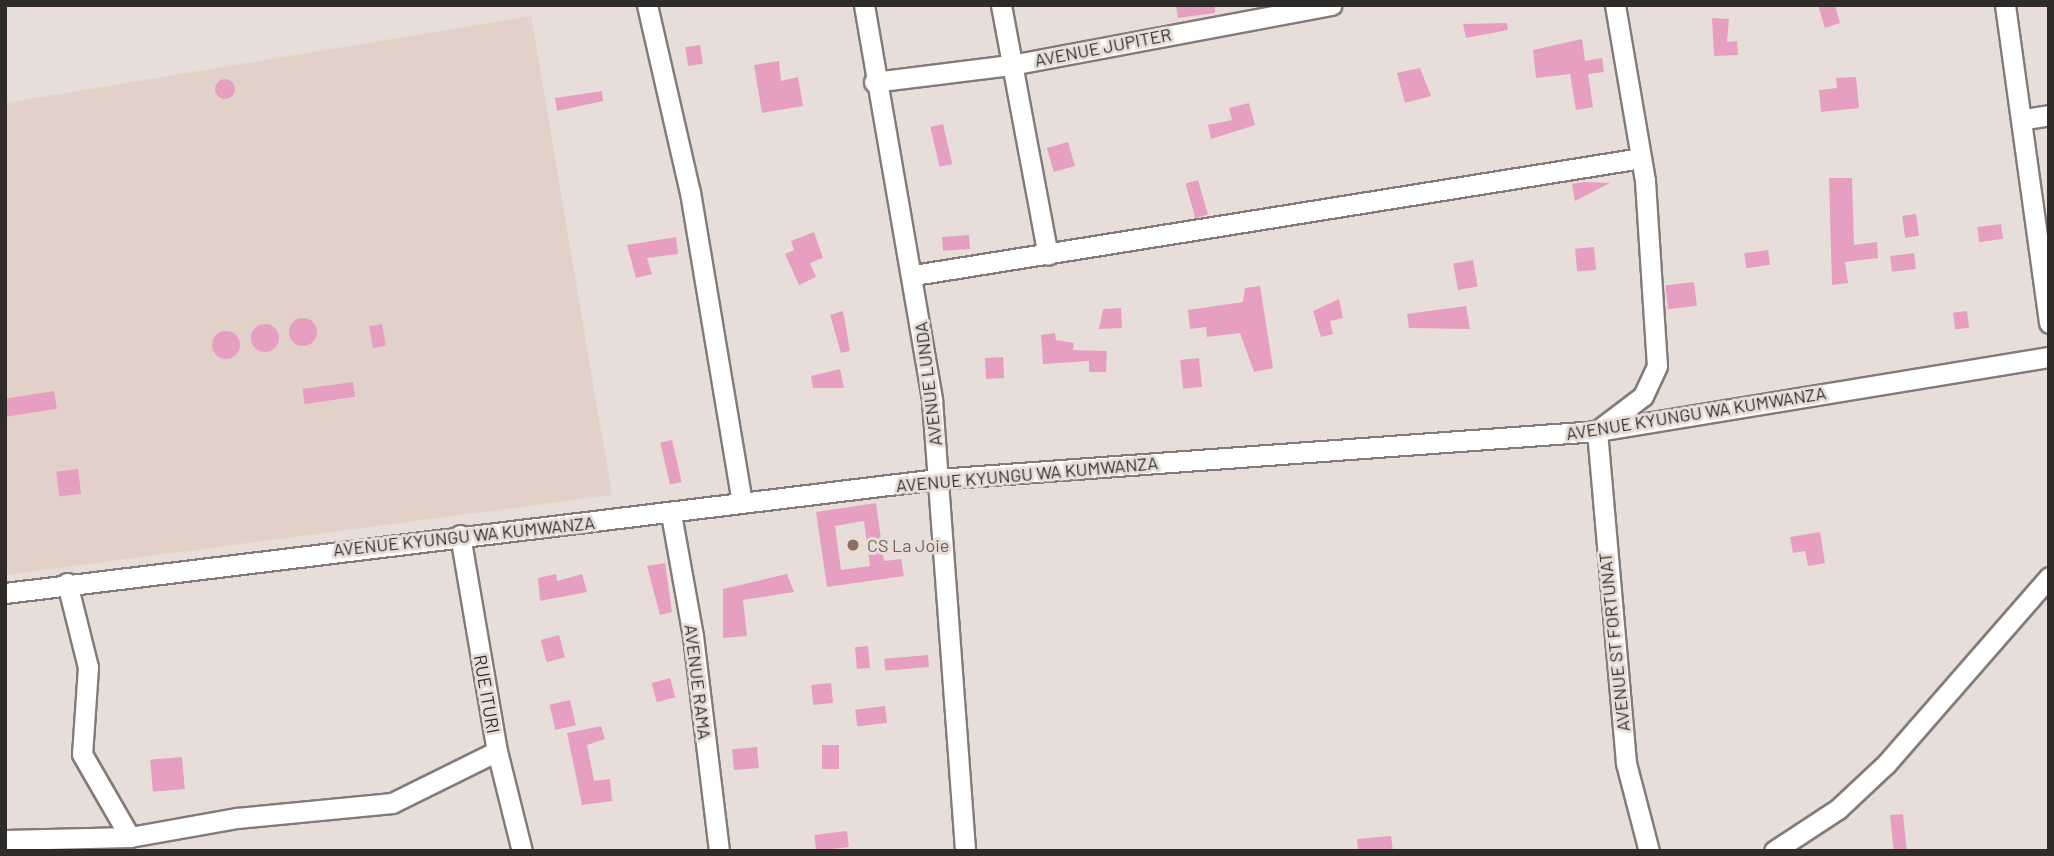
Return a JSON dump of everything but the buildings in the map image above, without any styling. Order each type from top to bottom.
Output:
[{"type":"street","points":[[646,5],[690,192],[742,503]]},
{"type":"street","name":"AVENUE LUNDA","points":[[864,5],[874,82],[914,275],[938,480],[965,851]]},
{"type":"street","points":[[1001,5],[1048,255]]},
{"type":"street","name":"AVENUE JUPITER","points":[[874,82],[1011,65],[1331,5]]},
{"type":"street","points":[[1598,431],[1654,383],[1641,158],[1615,5]]},
{"type":"street","points":[[2005,5],[2025,119],[2049,323]]},
{"type":"street","points":[[2025,119],[2049,115]]},
{"type":"street","points":[[914,275],[1641,158]]},
{"type":"street","name":"AVENUE KYUNGU WA KUMWANZA","points":[[5,593],[67,583],[671,514],[938,480],[1598,431],[2049,356]]},
{"type":"street","name":"AVENUE ST FORTUNAT","points":[[1598,431],[1626,764],[1649,851]]},
{"type":"street","name":"AVENUE RAMA","points":[[671,514],[693,636],[719,851]]},
{"type":"street","name":"RUE ITURI","points":[[460,536],[497,751],[522,851]]},
{"type":"street","points":[[1774,851],[1838,808],[1886,764],[2049,577]]},
{"type":"street","points":[[67,583],[88,667],[82,754],[130,837]]},
{"type":"street","points":[[5,840],[130,837],[237,818],[392,803],[497,751]]},
{"type":"shaded area","points":[[531,16],[612,495],[5,575],[5,103]]},
{"type":"place","name":"CS La Joie","points":[[853,545]]}]
